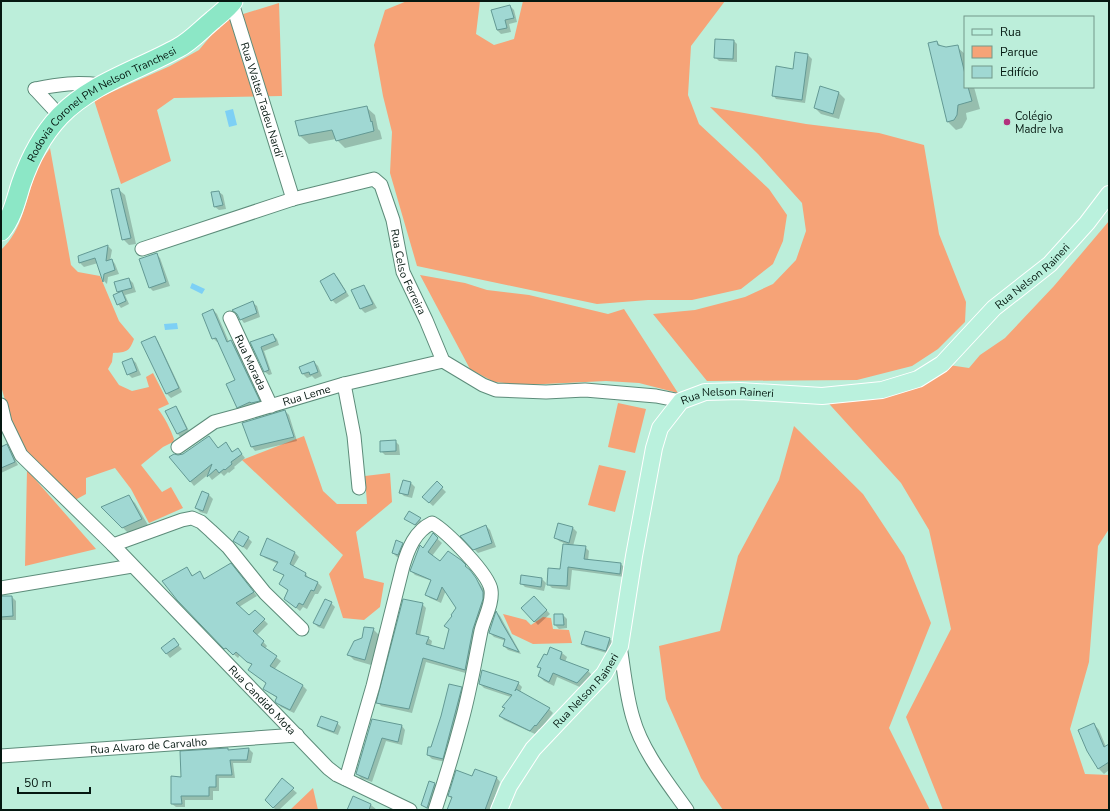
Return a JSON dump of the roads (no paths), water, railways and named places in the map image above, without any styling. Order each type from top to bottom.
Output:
[{"type":"highway","name":"Rodovia Coronel PM Nelson Tranchesi","points":[[1,231],[5,226],[25,172],[38,143],[60,116],[74,104],[101,86],[179,48],[232,2]]},
{"type":"main road","name":"Rua Nelson Raineri","points":[[499,810],[509,786],[532,749],[604,674],[620,646],[634,556],[654,448],[660,428],[681,402],[705,392],[740,391],[822,396],[882,390],[918,379],[942,364],[994,308],[1050,264],[1087,223],[1109,194]]},
{"type":"street","name":"Rua Walter Tadeu Nardi'","points":[[232,2],[293,199]]},
{"type":"street","points":[[60,116],[35,89],[80,83],[101,86]]},
{"type":"street","name":"Rua Celso Ferreira","points":[[142,249],[293,199],[374,179],[381,185],[393,220],[404,272],[443,361]]},
{"type":"street","name":"Rua Morada","points":[[230,318],[271,406]]},
{"type":"street","points":[[443,361],[483,386],[496,390],[546,392],[585,390],[656,396],[681,402]]},
{"type":"street","name":"Rua Leme","points":[[178,447],[214,422],[344,384],[443,361]]},
{"type":"street","points":[[344,384],[354,436],[359,488]]},
{"type":"street","name":"Rua Candido Mota","points":[[1,405],[5,422],[21,455],[113,545],[328,768],[337,775],[410,810]]},
{"type":"street","points":[[113,545],[182,520],[192,518],[201,522],[220,538],[265,593],[302,629]]},
{"type":"street","points":[[346,779],[373,686],[409,547],[426,526],[432,523],[439,527],[464,552],[483,574],[491,589],[491,601],[482,630],[463,718],[435,810]]},
{"type":"street","points":[[1,588],[132,566]]},
{"type":"street","points":[[620,646],[630,706],[639,735],[668,783],[687,810]]},
{"type":"street","name":"Rua Alvaro de Carvalho","points":[[1,756],[297,735]]},
{"type":"water","points":[[233,109],[237,125],[229,127],[225,111]]},
{"type":"water","points":[[192,283],[205,289],[202,294],[190,288]]},
{"type":"water","points":[[177,323],[178,329],[165,330],[164,324]]},
{"type":"place","name":"Colégio Madre Iva","points":[[1007,122]]}]
